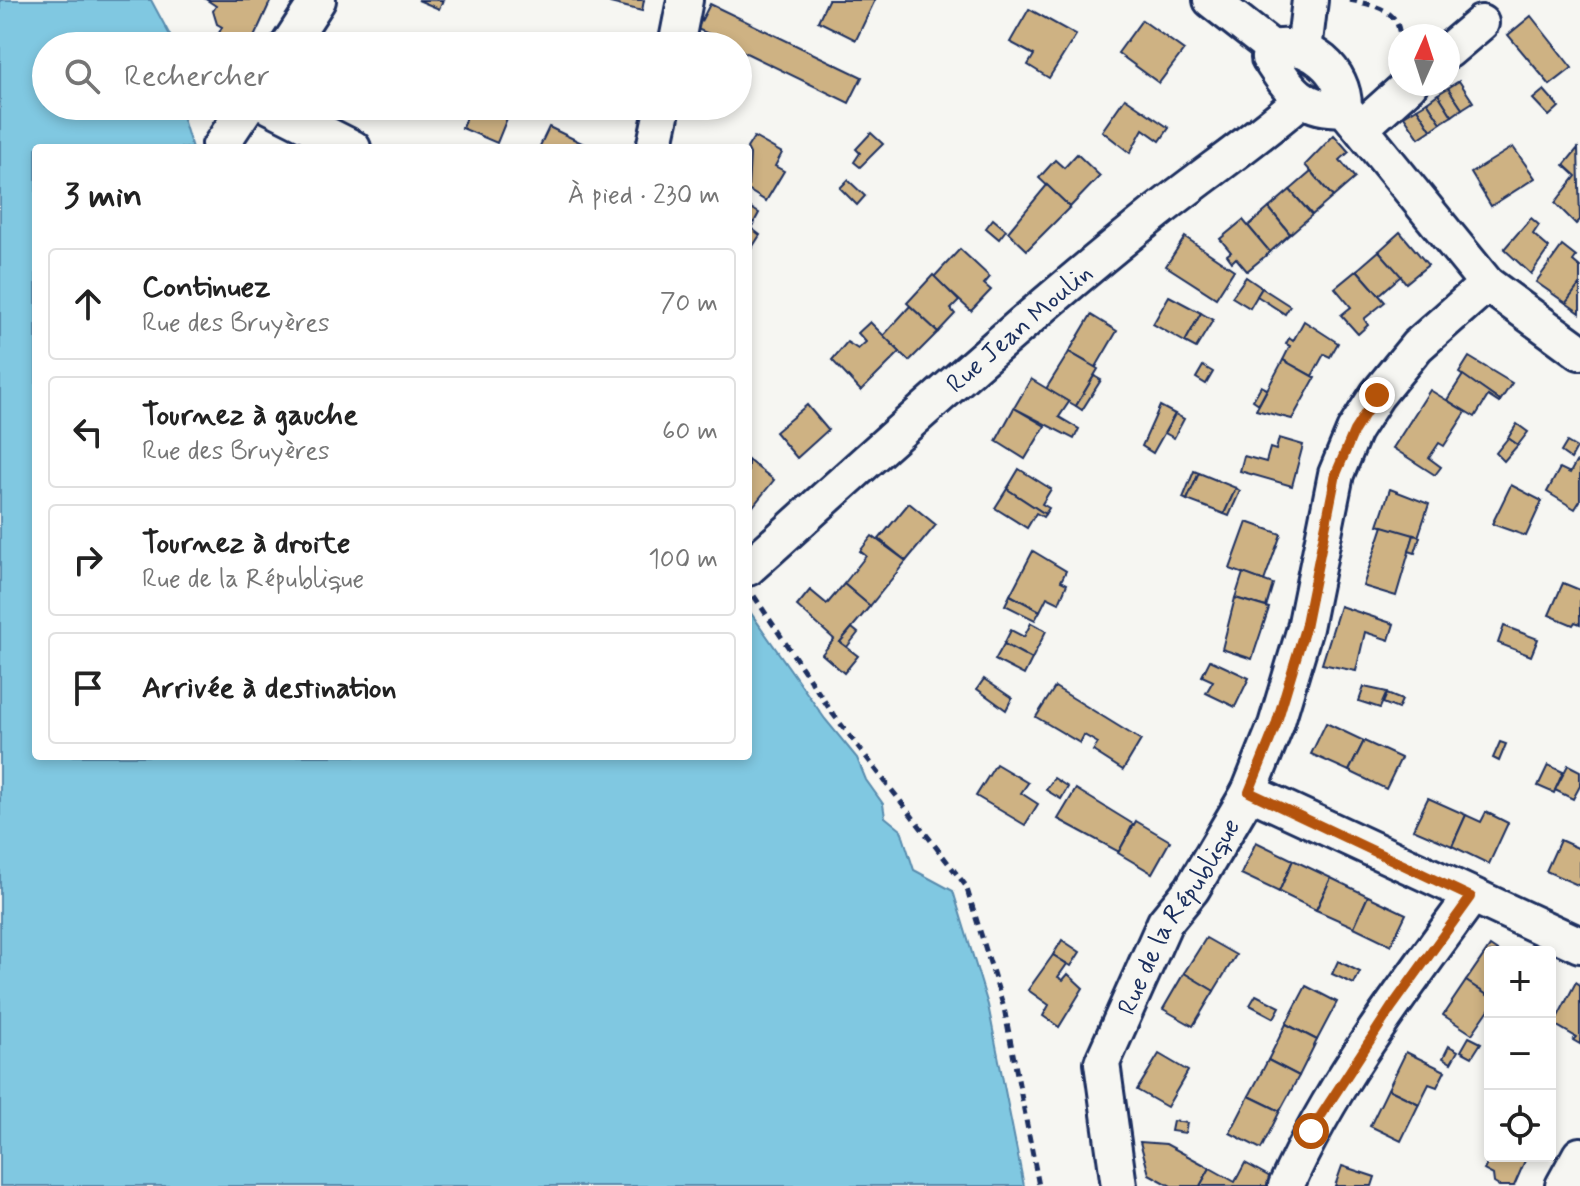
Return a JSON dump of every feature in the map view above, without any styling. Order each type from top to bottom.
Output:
[{"type":"street","points":[[297,32],[318,0]]},
{"type":"street","points":[[679,32],[685,0]]},
{"type":"street","points":[[1211,0],[1288,49],[1330,66],[1344,91],[1353,118],[1487,284],[1580,352]]},
{"type":"street","points":[[1310,0],[1288,49],[1269,58],[1302,99],[1321,110],[1353,118],[1392,96]]},
{"type":"street","points":[[1460,41],[1481,23]]},
{"type":"street","name":"Rue Jean Moulin","points":[[752,583],[992,349],[1145,220],[1257,139],[1302,99]]},
{"type":"street","points":[[222,144],[238,120]]},
{"type":"street","points":[[298,120],[345,144]]},
{"type":"street","points":[[655,144],[660,120]]},
{"type":"street","name":"Rue de la République","points":[[1119,1186],[1102,1063],[1165,922],[1192,889],[1249,792],[1276,725],[1301,642],[1336,474],[1354,431],[1377,395],[1417,346],[1487,284]]},
{"type":"street","points":[[1249,792],[1580,945]]},
{"type":"street","points":[[1286,1186],[1311,1131],[1391,1008],[1471,897]]},
{"type":"street","points":[[1563,1186],[1580,1155]]},
{"type":"path","points":[[1349,0],[1381,6],[1397,24]]},
{"type":"path","points":[[752,583],[833,714],[966,886],[1004,1008],[1039,1186]]},
{"type":"water","points":[[0,0],[151,0],[168,32],[32,32],[32,120],[183,120],[191,144],[32,144],[32,760],[752,760],[752,615],[825,719],[857,758],[866,780],[883,804],[885,817],[901,830],[914,870],[953,891],[988,1005],[1024,1186],[0,1186]]},
{"type":"building","points":[[207,0],[271,0],[256,32],[220,32],[222,27],[217,24],[213,11],[216,6]]},
{"type":"building","points":[[418,0],[443,0],[439,9]]},
{"type":"building","points":[[610,0],[644,0],[642,11],[610,3]]},
{"type":"building","points":[[828,0],[875,0],[856,40],[818,21]]},
{"type":"building","points":[[710,4],[862,77],[849,103],[752,56],[752,32],[704,32],[697,29]]},
{"type":"building","points":[[1029,9],[1076,35],[1049,78],[1028,65],[1034,55],[1010,42]]},
{"type":"building","points":[[1531,16],[1572,68],[1550,85],[1508,35]]},
{"type":"building","points":[[1142,20],[1184,50],[1159,83],[1118,53]]},
{"type":"building","points":[[1460,82],[1473,102],[1462,109],[1453,96],[1460,96]]},
{"type":"building","points":[[1544,90],[1559,107],[1549,116],[1533,99]]},
{"type":"building","points":[[1439,96],[1453,96],[1462,109],[1452,116]]},
{"type":"building","points":[[1439,96],[1452,116],[1441,123],[1427,102]]},
{"type":"building","points":[[1125,98],[1169,128],[1160,141],[1143,129],[1130,153],[1102,131]]},
{"type":"building","points":[[1427,102],[1441,123],[1431,130],[1417,108]]},
{"type":"building","points":[[1417,108],[1431,130],[1419,138],[1404,116]]},
{"type":"building","points":[[465,120],[506,120],[497,143],[462,128]]},
{"type":"building","points":[[549,127],[584,144],[541,144]]},
{"type":"building","points":[[871,133],[883,144],[860,167],[854,162],[860,153],[856,149]]},
{"type":"building","points":[[1334,135],[1349,152],[1340,160],[1355,178],[1333,197],[1305,165]]},
{"type":"building","points":[[754,137],[782,153],[775,166],[784,171],[766,201],[752,192],[752,144],[750,144]]},
{"type":"building","points":[[1513,147],[1535,178],[1491,206],[1471,173]]},
{"type":"building","points":[[1578,148],[1580,220],[1576,224],[1555,203],[1576,176],[1564,165]]},
{"type":"building","points":[[1077,154],[1100,176],[1070,207],[1039,178],[1055,160],[1064,168]]},
{"type":"building","points":[[1311,172],[1333,197],[1312,215],[1290,190]]},
{"type":"building","points":[[848,180],[865,196],[857,205],[840,188]]},
{"type":"building","points":[[1047,185],[1070,207],[1027,250],[1008,232]]},
{"type":"building","points":[[1290,190],[1312,215],[1290,234],[1269,208]]},
{"type":"building","points":[[1269,208],[1290,234],[1270,252],[1248,226]]},
{"type":"building","points":[[752,209],[759,213],[752,226]]},
{"type":"building","points":[[1531,218],[1539,225],[1533,234],[1549,248],[1531,274],[1504,249]]},
{"type":"building","points":[[993,219],[1006,230],[999,239],[986,228]]},
{"type":"building","points":[[1243,220],[1270,252],[1247,271],[1236,258],[1232,262],[1227,255],[1231,252],[1220,239]]},
{"type":"building","points":[[752,229],[760,235],[752,248]]},
{"type":"building","points":[[1400,232],[1428,265],[1406,283],[1379,251]]},
{"type":"building","points":[[1185,237],[1234,270],[1216,298],[1166,266]]},
{"type":"building","points":[[1562,246],[1576,257],[1573,261],[1580,267],[1580,284],[1566,303],[1536,282]]},
{"type":"building","points":[[960,249],[990,277],[984,284],[991,290],[971,311],[934,277]]},
{"type":"building","points":[[1379,251],[1401,276],[1379,295],[1357,270]]},
{"type":"building","points":[[1357,270],[1385,302],[1364,319],[1368,325],[1358,334],[1341,315],[1351,307],[1335,288]]},
{"type":"building","points":[[933,275],[959,301],[951,309],[955,314],[938,332],[907,303]]},
{"type":"building","points":[[1246,277],[1262,288],[1250,308],[1232,297]]},
{"type":"building","points":[[1580,284],[1580,313],[1566,303]]},
{"type":"building","points":[[1262,288],[1290,306],[1285,314],[1257,296]]},
{"type":"building","points":[[1169,296],[1201,313],[1185,342],[1153,324]]},
{"type":"building","points":[[910,306],[938,332],[909,361],[883,336]]},
{"type":"building","points":[[1201,313],[1213,320],[1196,348],[1185,342]]},
{"type":"building","points":[[1091,315],[1117,331],[1096,367],[1069,352]]},
{"type":"building","points":[[1304,321],[1338,343],[1330,357],[1324,354],[1312,376],[1283,360],[1290,346],[1286,344],[1289,338],[1293,341]]},
{"type":"building","points":[[870,322],[900,352],[861,391],[832,360],[847,342],[858,349],[866,342],[858,333]]},
{"type":"building","points":[[1069,352],[1098,369],[1076,406],[1046,389]]},
{"type":"building","points":[[1469,357],[1512,383],[1500,401],[1459,373]]},
{"type":"building","points":[[1283,360],[1315,378],[1292,419],[1256,410]]},
{"type":"building","points":[[1203,366],[1213,372],[1206,384],[1196,378]]},
{"type":"building","points":[[1463,375],[1499,403],[1488,396],[1475,417],[1447,400]]},
{"type":"building","points":[[1094,376],[1101,380],[1082,410],[1076,406]]},
{"type":"building","points":[[1031,379],[1069,402],[1059,417],[1079,429],[1074,439],[1014,408]]},
{"type":"building","points":[[1261,386],[1267,389],[1259,404],[1253,400]]},
{"type":"building","points":[[1430,390],[1466,412],[1444,446],[1439,443],[1429,458],[1441,467],[1435,475],[1393,448]]},
{"type":"building","points":[[807,405],[828,430],[797,458],[775,432]]},
{"type":"building","points":[[1160,406],[1175,414],[1153,453],[1142,446]]},
{"type":"building","points":[[1014,408],[1045,426],[1025,459],[996,441]]},
{"type":"building","points":[[1175,414],[1184,419],[1174,438],[1165,433]]},
{"type":"building","points":[[1517,424],[1528,432],[1518,445],[1508,438]]},
{"type":"building","points":[[1279,438],[1303,445],[1292,486],[1240,471],[1244,456],[1266,462],[1270,448],[1276,450]]},
{"type":"building","points":[[1508,438],[1518,445],[1504,461],[1496,453]]},
{"type":"building","points":[[1567,442],[1577,448],[1571,459],[1561,452]]},
{"type":"building","points":[[1576,462],[1580,464],[1580,501],[1575,509],[1547,492],[1560,468],[1570,473]]},
{"type":"building","points":[[752,463],[774,480],[752,508]]},
{"type":"building","points":[[1019,469],[1051,489],[1042,504],[1049,508],[1045,514],[1007,489]]},
{"type":"building","points":[[1194,471],[1199,473],[1187,500],[1183,498]]},
{"type":"building","points":[[1199,473],[1236,488],[1224,514],[1187,500]]},
{"type":"building","points":[[1511,485],[1542,501],[1526,536],[1492,524]]},
{"type":"building","points":[[1236,488],[1240,491],[1229,516],[1224,514]]},
{"type":"building","points":[[1007,489],[1045,514],[1043,517],[1036,513],[1027,528],[995,508]]},
{"type":"building","points":[[1390,489],[1429,504],[1418,537],[1378,525]]},
{"type":"building","points":[[909,503],[936,525],[906,561],[879,539]]},
{"type":"building","points":[[1247,522],[1281,534],[1264,581],[1230,569]]},
{"type":"building","points":[[1383,526],[1414,535],[1396,596],[1363,586]]},
{"type":"building","points":[[1414,535],[1420,537],[1415,553],[1409,551]]},
{"type":"building","points":[[872,536],[906,561],[870,606],[844,584],[866,556],[860,551]]},
{"type":"building","points":[[1033,551],[1066,571],[1061,581],[1067,584],[1059,603],[1047,597],[1040,611],[1010,595]]},
{"type":"building","points":[[1243,573],[1273,584],[1266,607],[1235,598]]},
{"type":"building","points":[[1563,583],[1580,590],[1580,624],[1575,622],[1573,625],[1549,615]]},
{"type":"building","points":[[844,584],[870,606],[840,642],[858,656],[844,673],[822,654],[834,639],[797,606],[810,590],[827,604]]},
{"type":"building","points":[[1010,595],[1040,611],[1035,620],[1005,605]]},
{"type":"building","points":[[1235,598],[1269,608],[1252,659],[1222,649]]},
{"type":"building","points":[[1340,606],[1394,624],[1389,640],[1365,632],[1356,671],[1322,664]]},
{"type":"building","points":[[1031,623],[1046,631],[1032,659],[1004,644],[1011,630],[1024,637]]},
{"type":"building","points":[[1504,626],[1538,639],[1531,656],[1498,643]]},
{"type":"building","points":[[852,628],[858,633],[847,647],[840,642]]},
{"type":"building","points":[[1004,644],[1032,659],[1024,675],[995,660]]},
{"type":"building","points":[[1210,660],[1249,678],[1235,707],[1206,693],[1213,681],[1202,676]]},
{"type":"building","points":[[984,679],[1012,698],[1006,710],[977,689]]},
{"type":"building","points":[[1055,687],[1141,740],[1123,770],[1093,751],[1098,743],[1084,735],[1080,743],[1036,717]]},
{"type":"building","points":[[1364,687],[1387,692],[1380,708],[1359,701]]},
{"type":"building","points":[[1387,694],[1402,700],[1398,709],[1383,703]]},
{"type":"building","points":[[1326,723],[1364,741],[1349,771],[1311,754]]},
{"type":"building","points":[[1364,741],[1401,758],[1386,789],[1349,771]]},
{"type":"building","points":[[1500,742],[1506,744],[1499,761],[1493,758]]},
{"type":"building","points":[[996,764],[1028,783],[1021,793],[1038,804],[1025,825],[976,796]]},
{"type":"building","points":[[1548,765],[1563,772],[1554,793],[1538,786]]},
{"type":"building","points":[[1568,765],[1580,771],[1580,786],[1573,799],[1555,790]]},
{"type":"building","points":[[1054,778],[1068,787],[1061,799],[1046,790]]},
{"type":"building","points":[[1076,789],[1133,824],[1119,852],[1058,819]]},
{"type":"building","points":[[1428,798],[1466,815],[1452,846],[1413,829]]},
{"type":"building","points":[[1486,812],[1508,823],[1489,864],[1452,846],[1466,815],[1481,822]]},
{"type":"building","points":[[1136,821],[1170,841],[1152,873],[1118,853]]},
{"type":"building","points":[[1560,840],[1580,849],[1580,886],[1546,871]]},
{"type":"building","points":[[1256,842],[1293,860],[1279,892],[1241,874]]},
{"type":"building","points":[[1293,860],[1331,878],[1316,910],[1279,892]]},
{"type":"building","points":[[1331,878],[1368,896],[1354,927],[1316,910]]},
{"type":"building","points":[[1368,896],[1406,914],[1391,945],[1354,927]]},
{"type":"building","points":[[1206,938],[1236,955],[1214,991],[1184,973]]},
{"type":"building","points":[[1062,940],[1080,952],[1071,966],[1053,955]]},
{"type":"building","points":[[1053,955],[1067,964],[1058,977],[1063,980],[1068,974],[1083,988],[1059,1027],[1043,1016],[1049,1005],[1028,990]]},
{"type":"building","points":[[1484,955],[1484,993],[1466,981]]},
{"type":"building","points":[[1338,961],[1360,972],[1354,984],[1332,974]]},
{"type":"building","points":[[1184,973],[1214,991],[1193,1026],[1163,1009]]},
{"type":"building","points":[[1466,981],[1484,993],[1484,1017],[1472,1034],[1443,1015]]},
{"type":"building","points":[[1576,982],[1580,985],[1580,1044],[1573,1040],[1576,1037],[1556,1025]]},
{"type":"building","points":[[1306,986],[1337,1002],[1317,1040],[1286,1024]]},
{"type":"building","points":[[1256,995],[1280,1007],[1274,1018],[1250,1005]]},
{"type":"building","points":[[1286,1024],[1317,1040],[1299,1076],[1268,1060]]},
{"type":"building","points":[[1469,1037],[1481,1043],[1472,1057],[1461,1051]]},
{"type":"building","points":[[1449,1046],[1458,1051],[1451,1063],[1443,1058]]},
{"type":"building","points":[[1406,1052],[1445,1071],[1437,1087],[1429,1084],[1419,1104],[1388,1089]]},
{"type":"building","points":[[1159,1054],[1188,1071],[1167,1107],[1137,1090]]},
{"type":"building","points":[[1268,1060],[1299,1076],[1280,1111],[1249,1096]]},
{"type":"building","points":[[1388,1089],[1419,1104],[1401,1141],[1370,1126]]},
{"type":"building","points":[[1249,1096],[1280,1111],[1261,1149],[1230,1133]]},
{"type":"building","points":[[1173,1121],[1187,1123],[1185,1133],[1171,1131]]},
{"type":"building","points":[[1140,1142],[1166,1144],[1210,1168],[1200,1186],[1171,1186],[1149,1174]]},
{"type":"building","points":[[1488,1162],[1524,1162],[1514,1186],[1499,1186],[1494,1183],[1493,1175],[1484,1170]]},
{"type":"building","points":[[1245,1163],[1272,1178],[1269,1186],[1200,1186],[1210,1168],[1235,1182]]},
{"type":"building","points":[[1342,1166],[1375,1177],[1372,1186],[1335,1186]]},
{"type":"route","points":[[1311,1131],[1391,1008],[1471,897],[1249,792],[1276,725],[1305,628],[1336,474],[1354,431],[1377,395]]}]
